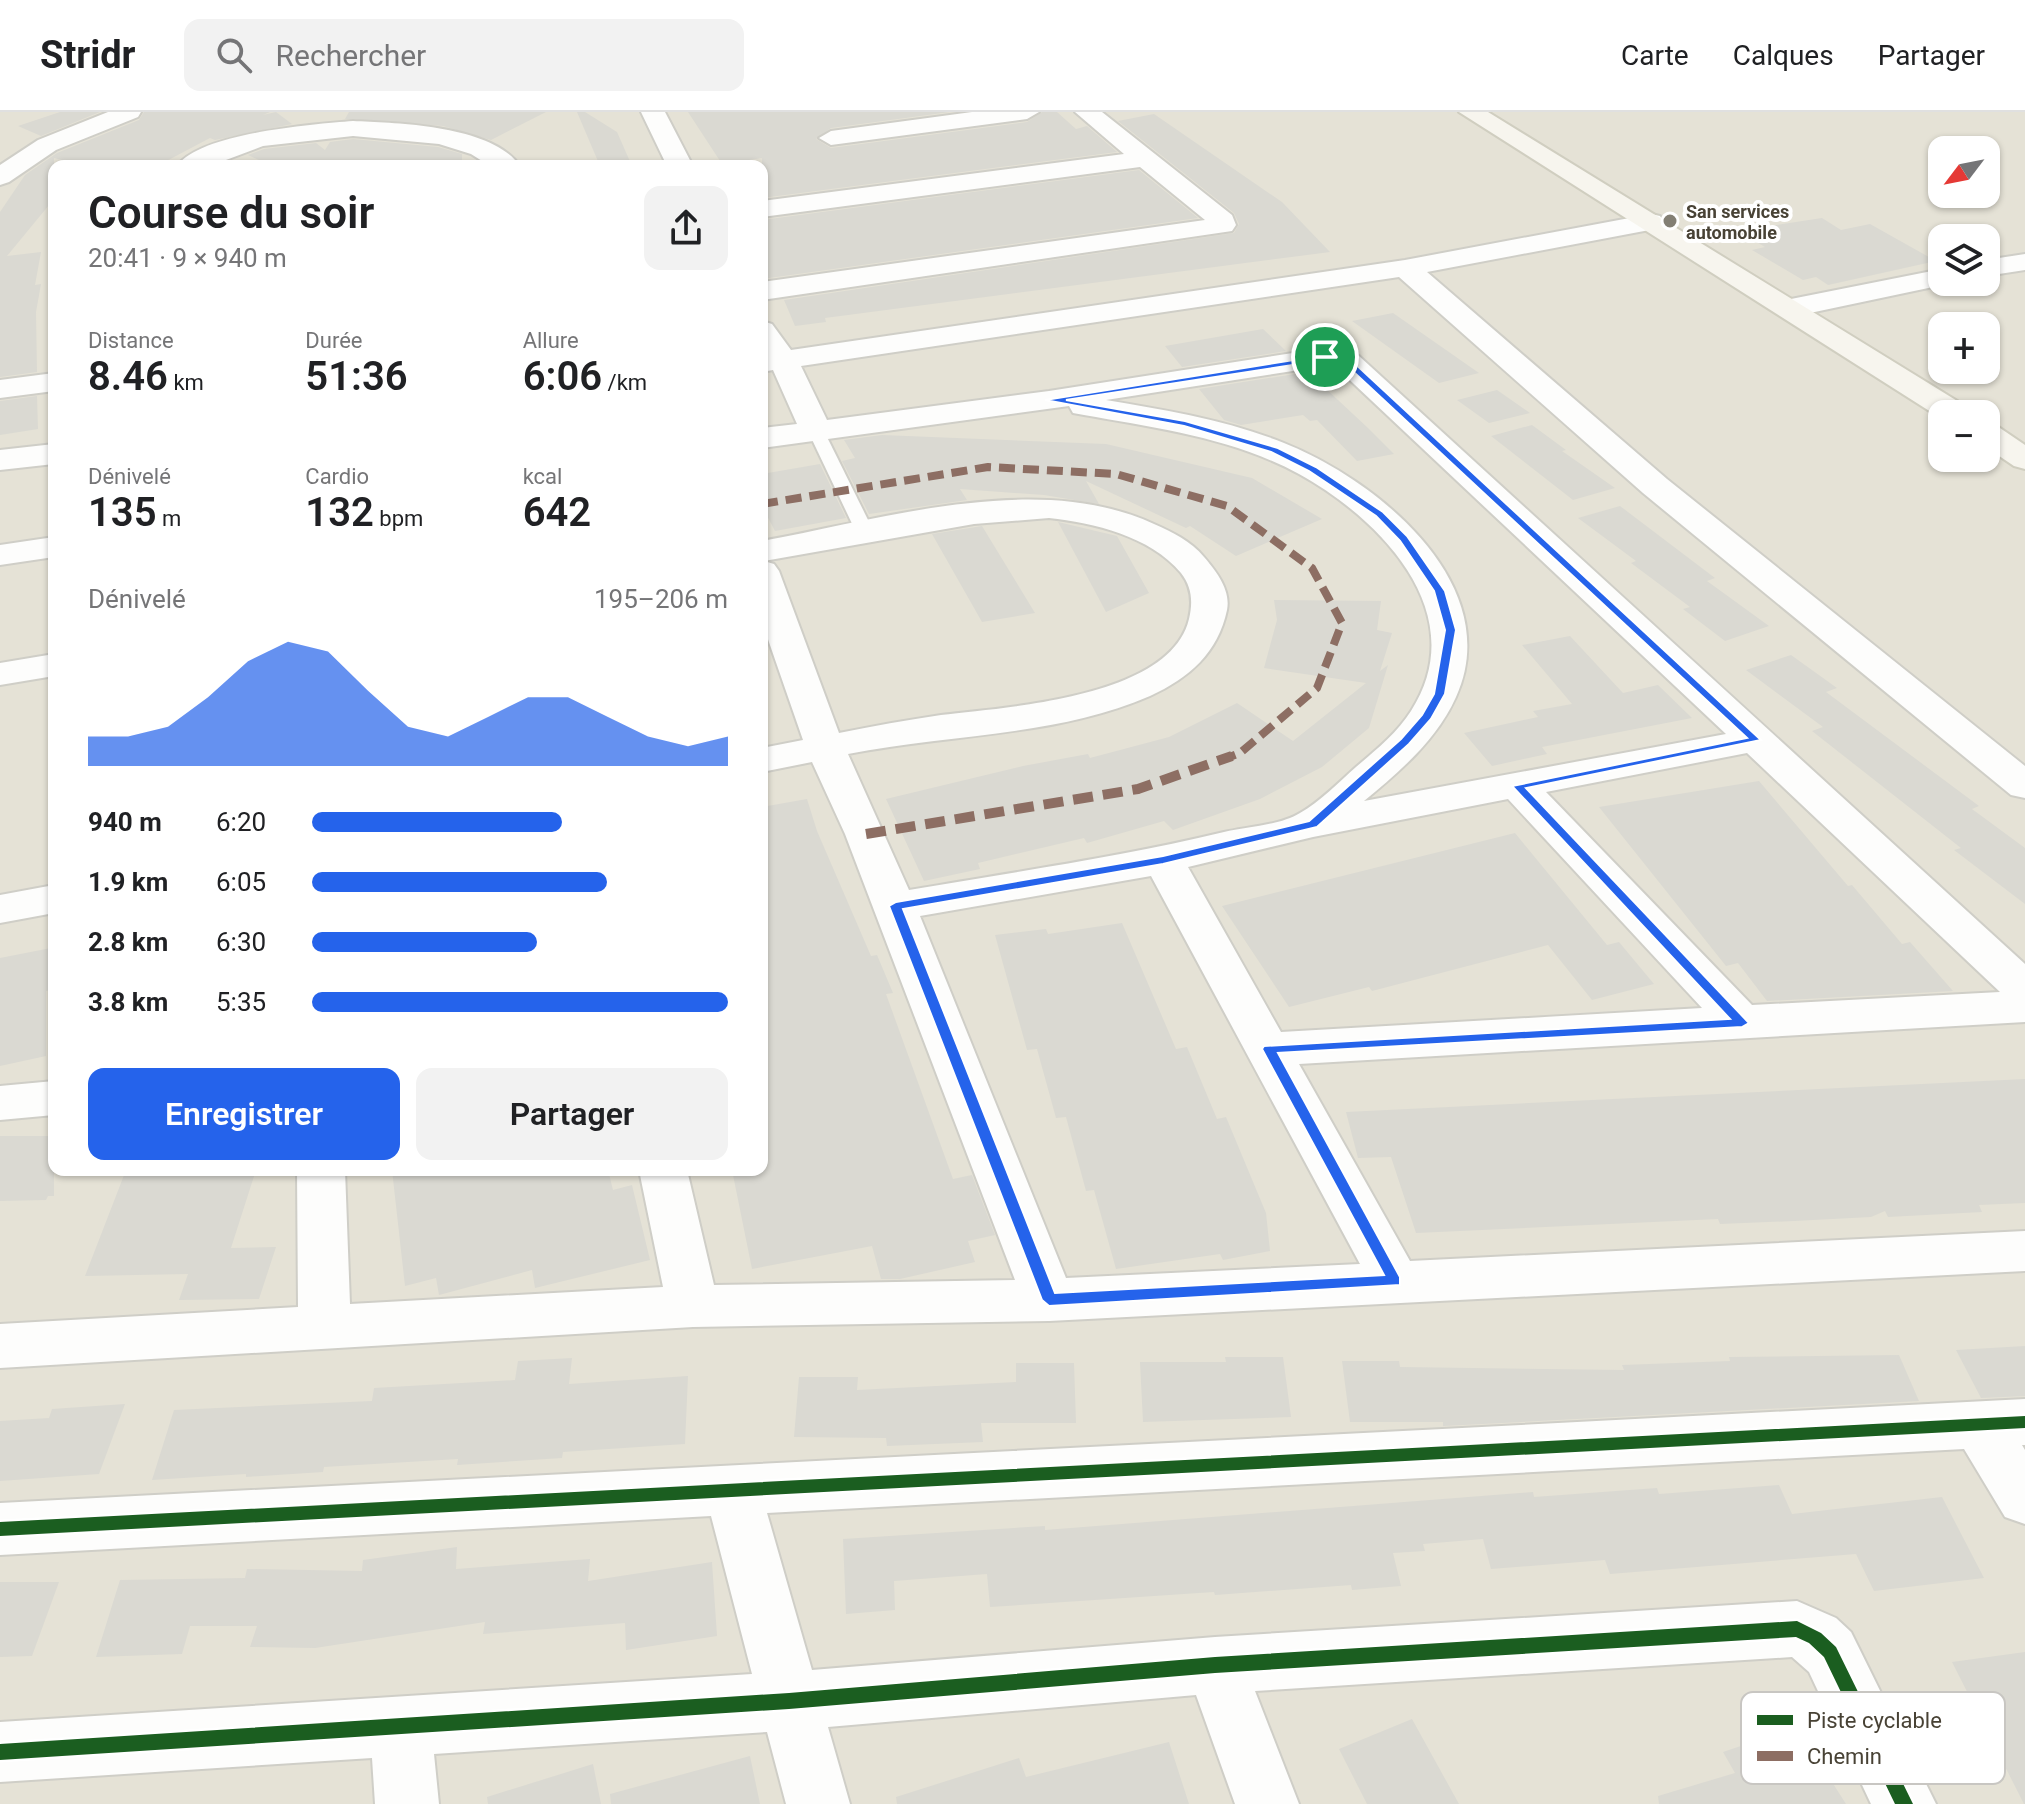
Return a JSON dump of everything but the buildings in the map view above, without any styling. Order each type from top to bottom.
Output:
[{"type":"main road","points":[[1471,112],[1791,308],[1934,400]]},
{"type":"main road","points":[[2000,442],[2025,459]]},
{"type":"street","points":[[0,177],[47,145],[129,112]]},
{"type":"street","points":[[814,112],[869,196]]},
{"type":"street","points":[[831,138],[1027,112]]},
{"type":"street","points":[[768,290],[1223,225],[1223,221],[1087,112]]},
{"type":"street","points":[[650,113],[677,160]]},
{"type":"street","points":[[204,160],[242,143],[325,118],[397,124],[456,134],[485,146],[500,160]]},
{"type":"street","points":[[768,208],[1145,159]]},
{"type":"street","points":[[815,429],[772,361],[1405,268],[1651,222]]},
{"type":"street","points":[[2000,266],[2025,262]]},
{"type":"street","points":[[1405,268],[1655,486],[2025,786]]},
{"type":"street","points":[[1791,308],[1928,280]]},
{"type":"street","points":[[768,437],[1049,400],[1325,357],[1348,362],[2025,989]]},
{"type":"street","points":[[0,389],[48,383]]},
{"type":"street","points":[[1049,400],[1185,424],[1274,450],[1313,469],[1379,514],[1404,539],[1440,591],[1451,630],[1440,694],[1427,717],[1405,741],[1313,824]]},
{"type":"street","points":[[0,460],[48,455]]},
{"type":"street","points":[[768,550],[990,509],[1049,508],[1107,518],[1135,527],[1180,552],[1197,571],[1208,593],[1210,617],[1198,642],[1178,663],[1163,674],[1121,693],[1052,709],[768,759]]},
{"type":"street","points":[[0,555],[48,548]]},
{"type":"street","points":[[768,588],[825,748],[896,906],[1049,1300]]},
{"type":"street","points":[[0,674],[48,666]]},
{"type":"street","points":[[896,906],[1163,860],[1313,824],[1755,740]]},
{"type":"street","points":[[1518,786],[1742,1023]]},
{"type":"street","points":[[1163,860],[1395,1281]]},
{"type":"street","points":[[0,909],[48,900]]},
{"type":"street","points":[[1269,1049],[2025,1006]]},
{"type":"street","points":[[0,1103],[48,1099]]},
{"type":"street","points":[[321,1176],[325,1327]]},
{"type":"street","points":[[664,1176],[693,1306]]},
{"type":"street","points":[[0,1346],[693,1306],[1049,1300],[2025,1251]]},
{"type":"street","points":[[0,1529],[2002,1423],[2025,1499]]},
{"type":"street","points":[[732,1489],[818,1804]]},
{"type":"street","points":[[0,1752],[789,1701],[1215,1665],[1797,1629],[1815,1638],[1830,1652],[1849,1692]]},
{"type":"street","points":[[1215,1665],[1267,1804]]},
{"type":"street","points":[[400,1725],[407,1804]]},
{"type":"street","points":[[1894,1784],[1904,1804]]},
{"type":"lane","points":[[815,429],[865,532]]},
{"type":"shaded area","points":[[0,112],[2025,112],[2025,1804],[0,1804]]},
{"type":"marked path","points":[[768,503],[988,467],[1116,474],[1227,506],[1312,568],[1342,623],[1317,688],[1240,753],[1138,789],[866,834]]},
{"type":"cycle path","points":[[0,1529],[2025,1422]]},
{"type":"cycle path","points":[[0,1752],[789,1701],[1215,1665],[1797,1629],[1815,1638],[1830,1652],[1849,1692]]},
{"type":"cycle path","points":[[1894,1784],[1904,1804]]},
{"type":"place","name":"San services automobile","points":[[1670,221]]},
{"type":"route","points":[[1325,357],[1348,362],[1755,740],[1518,786],[1742,1023],[1269,1049],[1395,1281],[1049,1300],[896,906],[1163,860],[1313,824],[1405,741],[1427,717],[1440,694],[1451,630],[1440,591],[1404,539],[1379,514],[1313,469],[1274,450],[1185,424],[1049,400],[1325,357]]}]
